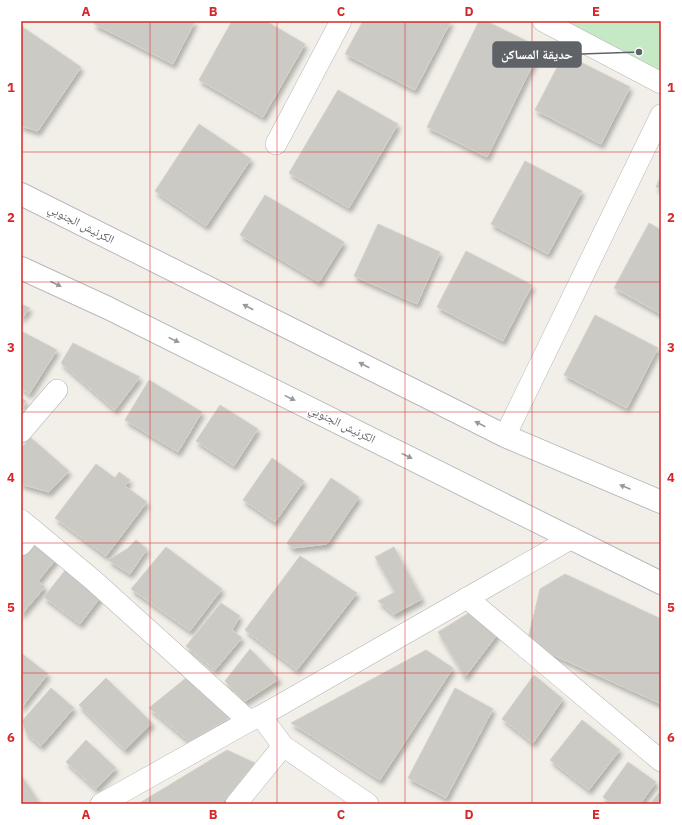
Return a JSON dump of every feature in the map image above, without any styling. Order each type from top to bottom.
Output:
[{"type":"main road","name":"الكرنيش الجنوبي","points":[[21,194],[505,436],[661,502]]},
{"type":"main road","name":"الكرنيش الجنوبي","points":[[21,268],[108,308],[661,583]]},
{"type":"street","points":[[276,144],[341,21]]},
{"type":"street","points":[[543,21],[661,83]]},
{"type":"street","points":[[505,436],[661,115]]},
{"type":"street","points":[[21,432],[57,390]]},
{"type":"street","points":[[25,532],[93,580],[255,718],[283,746],[368,804]]},
{"type":"street","points":[[101,804],[572,538]]},
{"type":"street","points":[[467,598],[661,761]]},
{"type":"street","points":[[236,804],[283,746]]},
{"type":"green space","points":[[560,21],[661,21],[661,73]]},
{"type":"building","points":[[95,21],[195,21],[173,64],[94,24]]},
{"type":"building","points":[[232,21],[266,21],[305,44],[263,117],[199,80]]},
{"type":"building","points":[[363,21],[451,21],[415,90],[345,54]]},
{"type":"building","points":[[479,21],[486,21],[541,48],[487,157],[427,127]]},
{"type":"building","points":[[21,26],[81,67],[38,131],[21,126]]},
{"type":"building","points":[[564,54],[630,87],[601,144],[535,110]]},
{"type":"building","points":[[338,90],[398,124],[349,208],[289,173]]},
{"type":"building","points":[[199,124],[251,159],[206,226],[155,191]]},
{"type":"building","points":[[525,161],[582,191],[548,254],[491,224]]},
{"type":"building","points":[[661,176],[661,189],[656,187]]},
{"type":"building","points":[[265,195],[344,242],[319,282],[240,235]]},
{"type":"building","points":[[649,223],[661,230],[661,314],[614,288]]},
{"type":"building","points":[[378,224],[440,252],[417,304],[354,276]]},
{"type":"building","points":[[466,251],[532,285],[503,341],[437,307]]},
{"type":"building","points":[[21,304],[30,308],[21,319]]},
{"type":"building","points":[[595,315],[658,348],[627,408],[564,375]]},
{"type":"building","points":[[21,331],[57,350],[29,394],[21,388]]},
{"type":"building","points":[[73,343],[140,377],[115,410],[61,363]]},
{"type":"building","points":[[149,380],[202,412],[178,452],[125,420]]},
{"type":"building","points":[[21,398],[26,401],[21,409]]},
{"type":"building","points":[[220,405],[258,429],[234,466],[196,441]]},
{"type":"building","points":[[30,437],[69,471],[49,492],[21,484],[21,449]]},
{"type":"building","points":[[272,458],[304,481],[275,522],[243,500]]},
{"type":"building","points":[[96,464],[115,478],[119,472],[130,480],[125,486],[147,502],[106,556],[55,518]]},
{"type":"building","points":[[331,478],[359,497],[327,544],[293,548],[287,543]]},
{"type":"building","points":[[33,538],[57,558],[38,581],[45,587],[21,615],[21,553]]},
{"type":"building","points":[[136,540],[147,549],[130,574],[108,560],[127,549]]},
{"type":"building","points":[[166,547],[222,589],[190,631],[131,589]]},
{"type":"building","points":[[394,547],[422,599],[394,614],[378,601],[395,592],[375,557]]},
{"type":"building","points":[[300,556],[357,593],[297,670],[245,630]]},
{"type":"building","points":[[67,568],[102,595],[80,624],[44,597]]},
{"type":"building","points":[[565,574],[661,619],[661,704],[527,643],[540,589]]},
{"type":"building","points":[[221,603],[240,616],[232,630],[242,638],[215,670],[186,646]]},
{"type":"building","points":[[472,611],[499,632],[465,677],[438,632]]},
{"type":"building","points":[[250,649],[279,679],[244,702],[225,681]]},
{"type":"building","points":[[426,650],[453,668],[380,780],[291,723]]},
{"type":"building","points":[[21,653],[48,674],[21,708]]},
{"type":"building","points":[[534,675],[563,699],[533,743],[502,719]]},
{"type":"building","points":[[106,678],[152,723],[125,750],[79,705]]},
{"type":"building","points":[[186,678],[229,718],[190,742],[149,708]]},
{"type":"building","points":[[51,688],[74,708],[41,746],[27,734],[22,721]]},
{"type":"building","points":[[455,688],[493,709],[446,798],[408,778]]},
{"type":"building","points":[[582,720],[620,750],[589,790],[550,760]]},
{"type":"building","points":[[86,740],[116,768],[96,789],[66,762]]},
{"type":"building","points":[[227,750],[255,763],[221,804],[138,804]]},
{"type":"building","points":[[628,762],[656,782],[640,804],[612,804],[603,797]]},
{"type":"building","points":[[21,775],[40,804],[21,804]]},
{"type":"building","points":[[661,790],[661,804],[650,804]]},
{"type":"place","name":"حديقة المساكن","points":[[639,52]]}]
